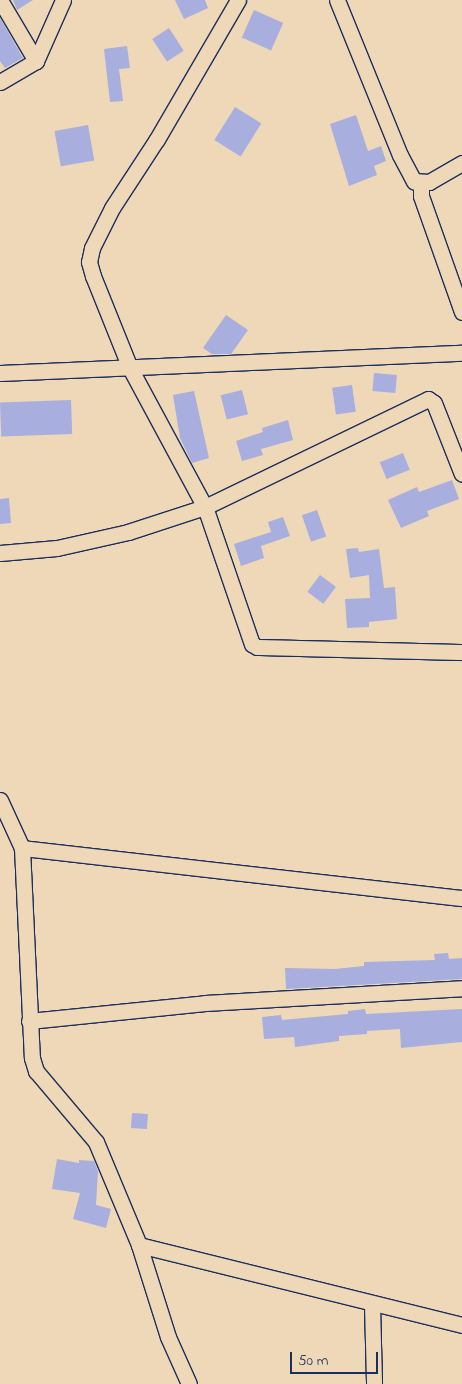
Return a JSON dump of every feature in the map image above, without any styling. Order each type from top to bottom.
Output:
[{"type":"street","points":[[0,0],[36,61]]},
{"type":"street","points":[[0,82],[36,61],[63,0]]},
{"type":"street","points":[[238,0],[157,139],[112,208],[92,248],[89,262],[92,276],[130,368],[205,507],[252,644],[462,652]]},
{"type":"street","points":[[338,0],[400,155],[414,181],[421,184]]},
{"type":"street","points":[[421,184],[462,163]]},
{"type":"street","points":[[421,184],[421,196],[462,312]]},
{"type":"street","points":[[0,373],[462,353]]},
{"type":"street","points":[[0,553],[57,548],[128,532],[205,507],[428,399],[434,403],[462,474]]},
{"type":"street","points":[[0,800],[22,848],[28,1021],[36,1071],[94,1138],[139,1245],[168,1337],[189,1384]]},
{"type":"street","points":[[22,848],[462,898]]},
{"type":"street","points":[[28,1021],[205,1003],[462,988]]},
{"type":"street","points":[[139,1245],[372,1305],[462,1325]]},
{"type":"street","points":[[372,1305],[374,1384]]},
{"type":"building","points":[[13,0],[33,0],[17,10]]},
{"type":"building","points":[[175,0],[205,0],[208,8],[184,19]]},
{"type":"building","points":[[254,10],[283,23],[271,50],[242,37]]},
{"type":"building","points":[[0,18],[23,58],[5,68],[0,61]]},
{"type":"building","points":[[169,28],[184,51],[167,62],[152,39]]},
{"type":"building","points":[[127,46],[130,68],[119,69],[123,101],[110,102],[104,49]]},
{"type":"building","points":[[235,107],[261,123],[241,157],[214,140]]},
{"type":"building","points":[[356,115],[368,151],[381,146],[386,161],[374,166],[377,175],[349,186],[330,124]]},
{"type":"building","points":[[88,125],[94,160],[61,166],[55,131]]},
{"type":"building","points":[[226,315],[248,330],[231,354],[212,354],[203,348]]},
{"type":"building","points":[[374,373],[397,375],[395,393],[372,391]]},
{"type":"building","points":[[352,385],[356,412],[336,415],[332,388]]},
{"type":"building","points":[[242,390],[248,414],[227,420],[221,395]]},
{"type":"building","points":[[194,391],[209,458],[192,463],[180,438],[173,395]]},
{"type":"building","points":[[71,400],[72,434],[1,436],[0,402]]},
{"type":"building","points":[[288,420],[293,440],[261,449],[263,455],[242,461],[236,441],[263,432],[262,428]]},
{"type":"building","points":[[403,453],[410,470],[387,479],[380,462]]},
{"type":"building","points":[[452,480],[459,499],[427,511],[429,516],[401,528],[388,500],[417,487],[419,492]]},
{"type":"building","points":[[9,498],[11,523],[0,524],[0,499]]},
{"type":"building","points":[[317,510],[326,536],[311,542],[302,515]]},
{"type":"building","points":[[283,517],[290,536],[261,546],[264,558],[241,566],[234,544],[271,532],[268,522]]},
{"type":"building","points":[[358,548],[359,552],[379,549],[384,588],[395,587],[397,619],[369,622],[369,627],[347,628],[345,599],[370,598],[369,575],[350,578],[346,549]]},
{"type":"building","points":[[320,575],[336,587],[323,604],[307,592]]},
{"type":"building","points":[[448,953],[449,959],[462,958],[462,979],[286,989],[285,968],[335,969],[364,966],[364,962],[435,960],[434,954]]},
{"type":"building","points":[[365,1009],[366,1014],[462,1009],[462,1042],[401,1048],[400,1029],[367,1031],[367,1034],[339,1036],[339,1041],[295,1047],[294,1037],[264,1039],[262,1017],[281,1015],[282,1020],[348,1014],[348,1011]]},
{"type":"building","points":[[132,1113],[148,1114],[147,1129],[131,1128]]},
{"type":"building","points":[[57,1159],[79,1163],[79,1160],[94,1161],[98,1171],[96,1205],[111,1209],[106,1228],[73,1219],[80,1193],[52,1189]]}]
